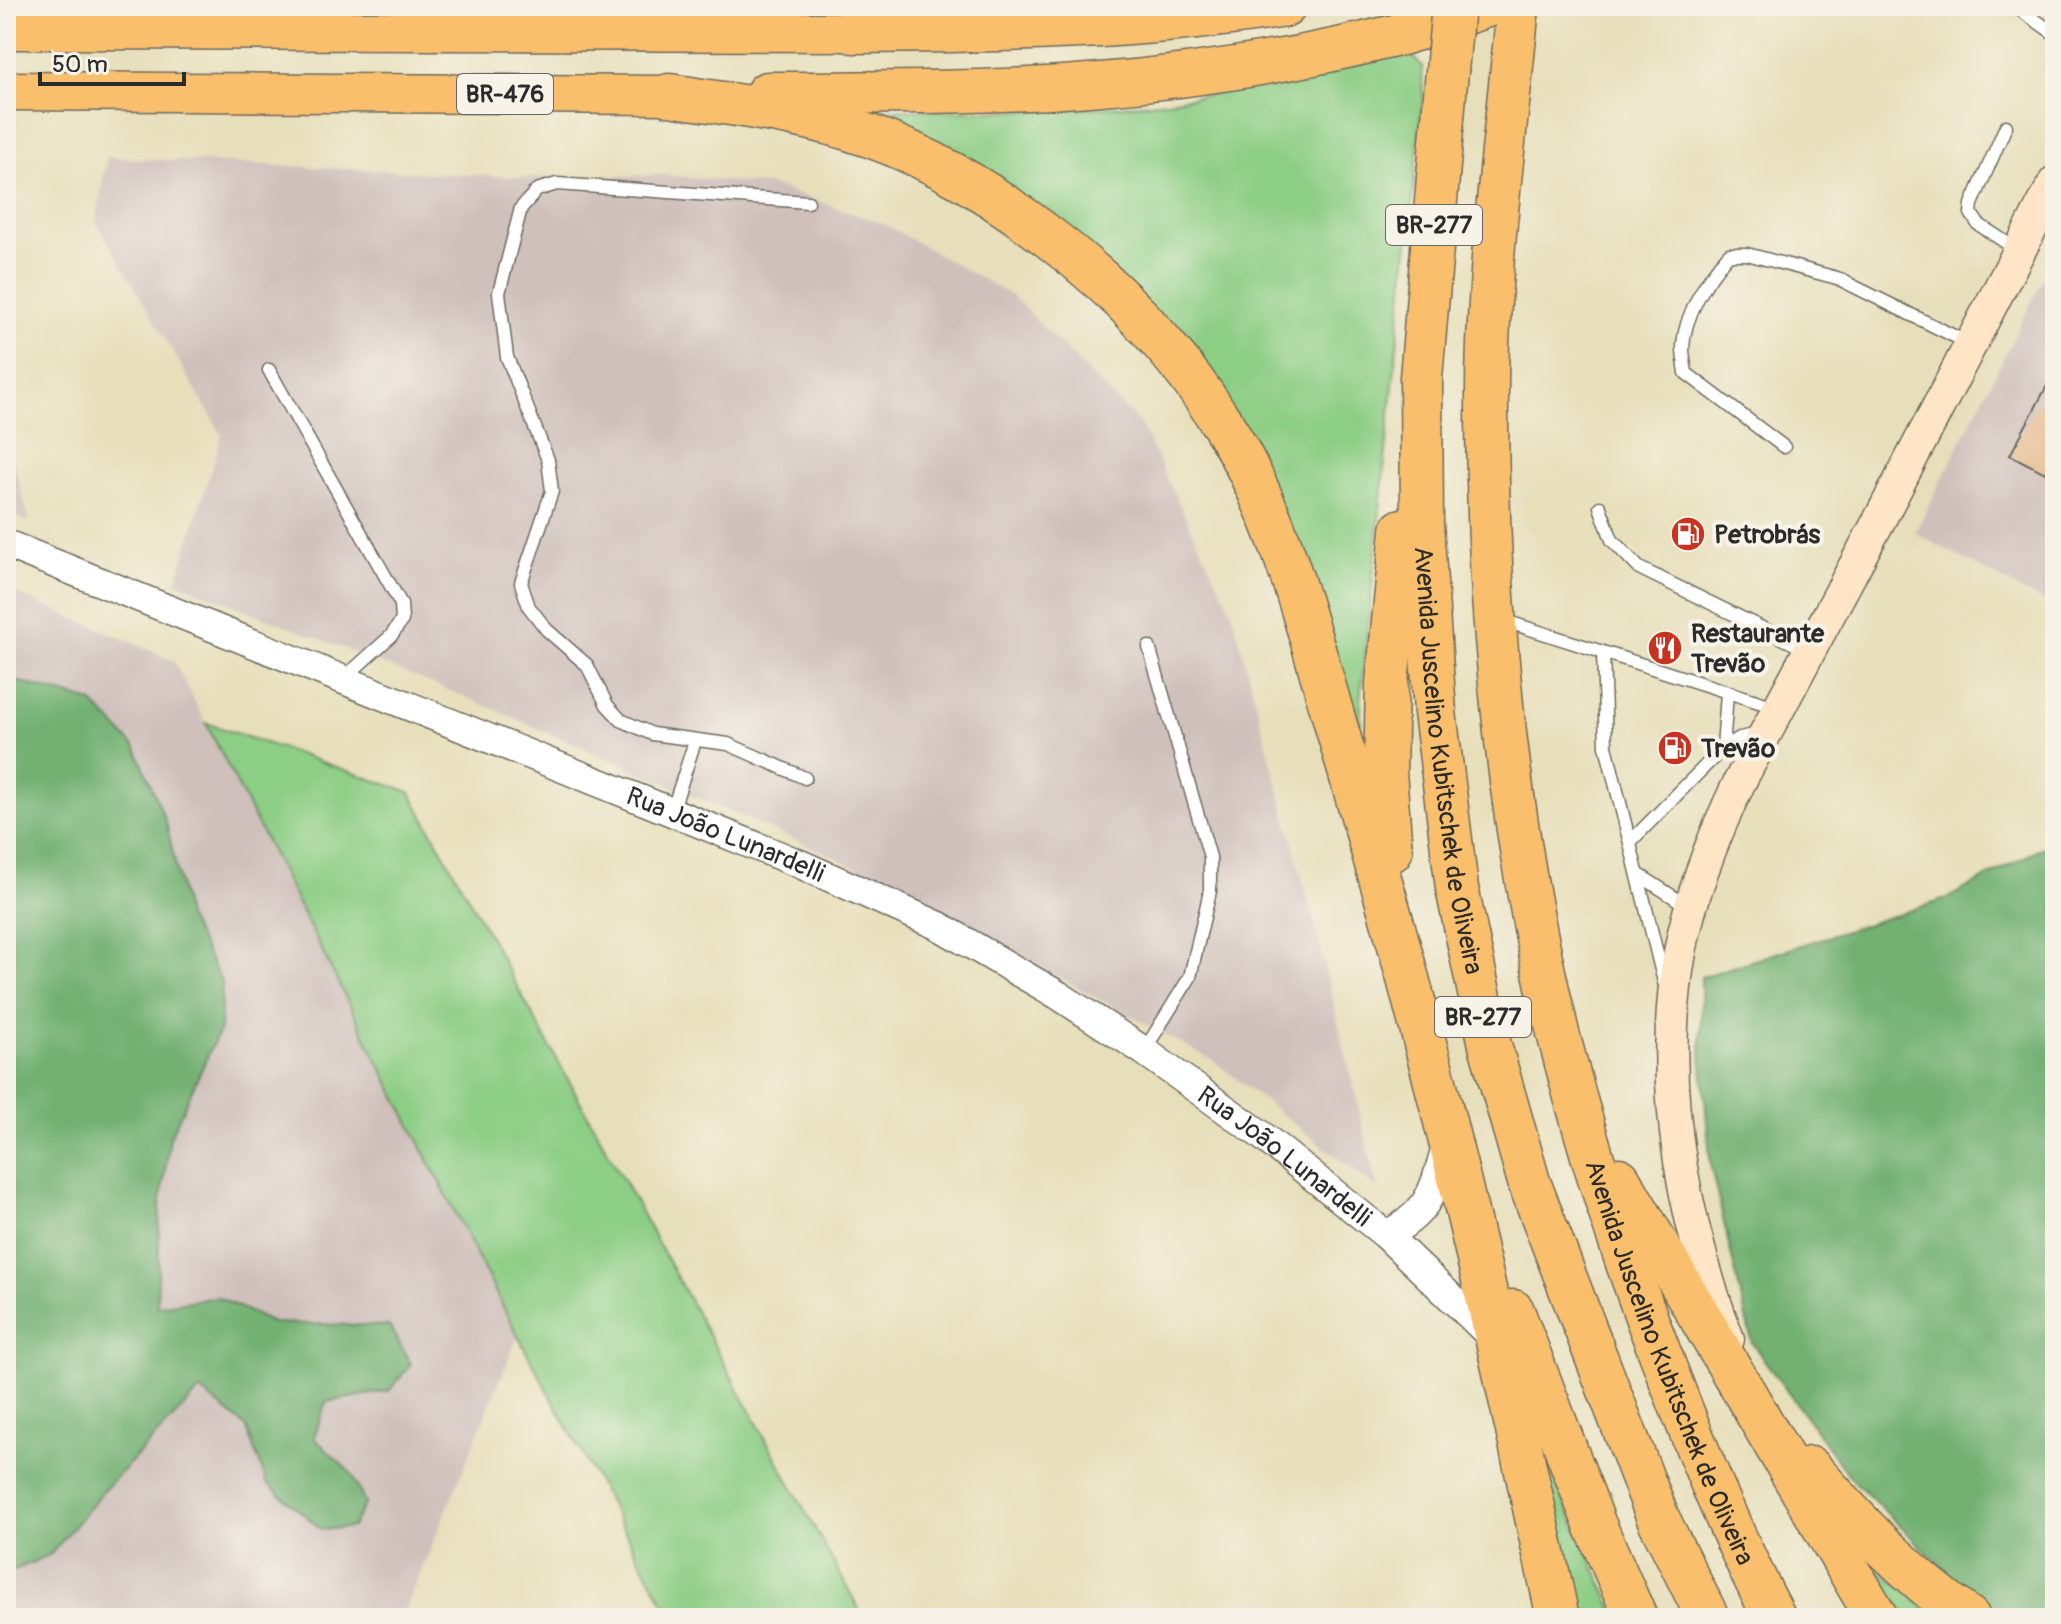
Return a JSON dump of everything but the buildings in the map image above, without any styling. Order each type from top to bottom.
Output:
[{"type":"highway","points":[[853,32],[963,6]]},
{"type":"highway","points":[[6,30],[1039,31],[1204,18],[1285,6]]},
{"type":"highway","name":"Avenida Juscelino Kubitschek de Oliveira","points":[[1453,6],[1421,378],[1422,524],[1435,712],[1457,888],[1490,1045],[1529,1182],[1658,1518],[1708,1618]]},
{"type":"highway","points":[[669,95],[1005,90],[1183,75],[1261,64],[1396,35],[1487,6]]},
{"type":"highway","name":"Avenida Juscelino Kubitschek de Oliveira","points":[[1518,6],[1490,298],[1487,387],[1495,618],[1524,862],[1558,1034],[1595,1167],[1655,1341],[1735,1540],[1775,1618]]},
{"type":"highway","name":"BR-476","points":[[6,91],[669,95]]},
{"type":"highway","points":[[669,95],[790,114],[850,129],[907,150],[963,178],[1025,218],[1089,267],[1149,327],[1187,373],[1226,430],[1257,490],[1284,553],[1409,980],[1450,1137],[1558,1618]]},
{"type":"highway","points":[[1409,980],[1391,854],[1385,772],[1387,683],[1394,601],[1421,378]]},
{"type":"highway","points":[[1558,1034],[1627,1195],[1877,1618]]},
{"type":"highway","points":[[1450,1137],[1595,1525],[1636,1618]]},
{"type":"highway","points":[[1752,1402],[1874,1537],[1914,1575],[1969,1618]]},
{"type":"main road","points":[[1752,1402],[1718,1311],[1687,1200],[1677,1145],[1672,1096],[1672,1013],[1680,952],[1691,908],[1722,817],[2055,182]]},
{"type":"street","name":"Rua João Lunardelli","points":[[6,544],[672,812],[939,926],[1018,970],[1144,1051],[1271,1142],[1386,1235],[1498,1343]]},
{"type":"street","name":"Rua João Lunardelli","points":[[1386,1235],[1406,1225],[1428,1202],[1450,1137]]},
{"type":"lane","points":[[2015,6],[2055,34]]},
{"type":"lane","points":[[2006,126],[1972,204],[1971,213],[1978,224],[2019,251]]},
{"type":"lane","points":[[805,778],[728,744],[652,734],[621,720],[607,705],[587,665],[547,630],[529,607],[521,583],[552,491],[548,460],[507,357],[499,293],[521,208],[537,190],[557,184],[808,202]]},
{"type":"lane","points":[[1784,447],[1686,373],[1683,348],[1689,317],[1729,254],[1747,254],[1837,278],[1971,344]]},
{"type":"lane","points":[[269,370],[401,604],[402,620],[391,636],[343,679]]},
{"type":"lane","points":[[1600,507],[1612,540],[1639,568],[1809,651]]},
{"type":"lane","points":[[1495,618],[1727,693],[1771,721],[1723,748],[1630,842]]},
{"type":"lane","points":[[1144,1051],[1190,977],[1210,891],[1210,857],[1149,647]]},
{"type":"lane","points":[[1603,652],[1606,746],[1672,1013]]},
{"type":"lane","points":[[1723,748],[1727,693]]},
{"type":"lane","points":[[672,812],[695,741]]},
{"type":"lane","points":[[1638,874],[1691,908]]},
{"type":"shaded area","points":[[107,157],[535,178],[662,175],[771,185],[886,225],[1012,296],[1141,425],[1232,612],[1317,934],[1378,1189],[1212,1060],[837,858],[468,698],[176,582],[222,435],[96,221]]},
{"type":"shaded area","points":[[2055,255],[2055,608],[1915,533]]},
{"type":"shaded area","points":[[6,436],[30,522],[6,513]]},
{"type":"shaded area","points":[[6,589],[174,661],[518,1336],[402,1618],[6,1618]]},
{"type":"green space","points":[[1401,53],[1412,55],[1422,67],[1423,98],[1361,690],[1360,776],[1188,352],[835,108],[1013,111],[1120,106],[1226,92]]},
{"type":"green space","points":[[6,678],[92,702],[136,748],[166,822],[187,917],[222,983],[220,1029],[170,1137],[160,1205],[157,1306],[218,1297],[272,1323],[389,1326],[411,1364],[389,1391],[326,1402],[314,1438],[351,1473],[365,1503],[352,1527],[322,1530],[267,1483],[246,1427],[200,1390],[102,1492],[51,1554],[6,1574]]},
{"type":"green space","points":[[206,723],[410,792],[864,1618],[672,1618],[518,1336]]},
{"type":"green space","points":[[2055,841],[2055,1618],[2010,1618],[1957,1582],[1848,1475],[1752,1343],[1711,1168],[1701,1054],[1701,977],[1946,899]]},
{"type":"green space","points":[[1542,1453],[1618,1618],[1576,1618]]},
{"type":"green space","points":[[1863,1556],[1937,1618],[1898,1618]]},
{"type":"place","name":"Petrobrás","points":[[1688,534]]},
{"type":"place","name":"Restaurante Trevão","points":[[1665,648]]},
{"type":"place","name":"Trevão","points":[[1675,748]]}]
